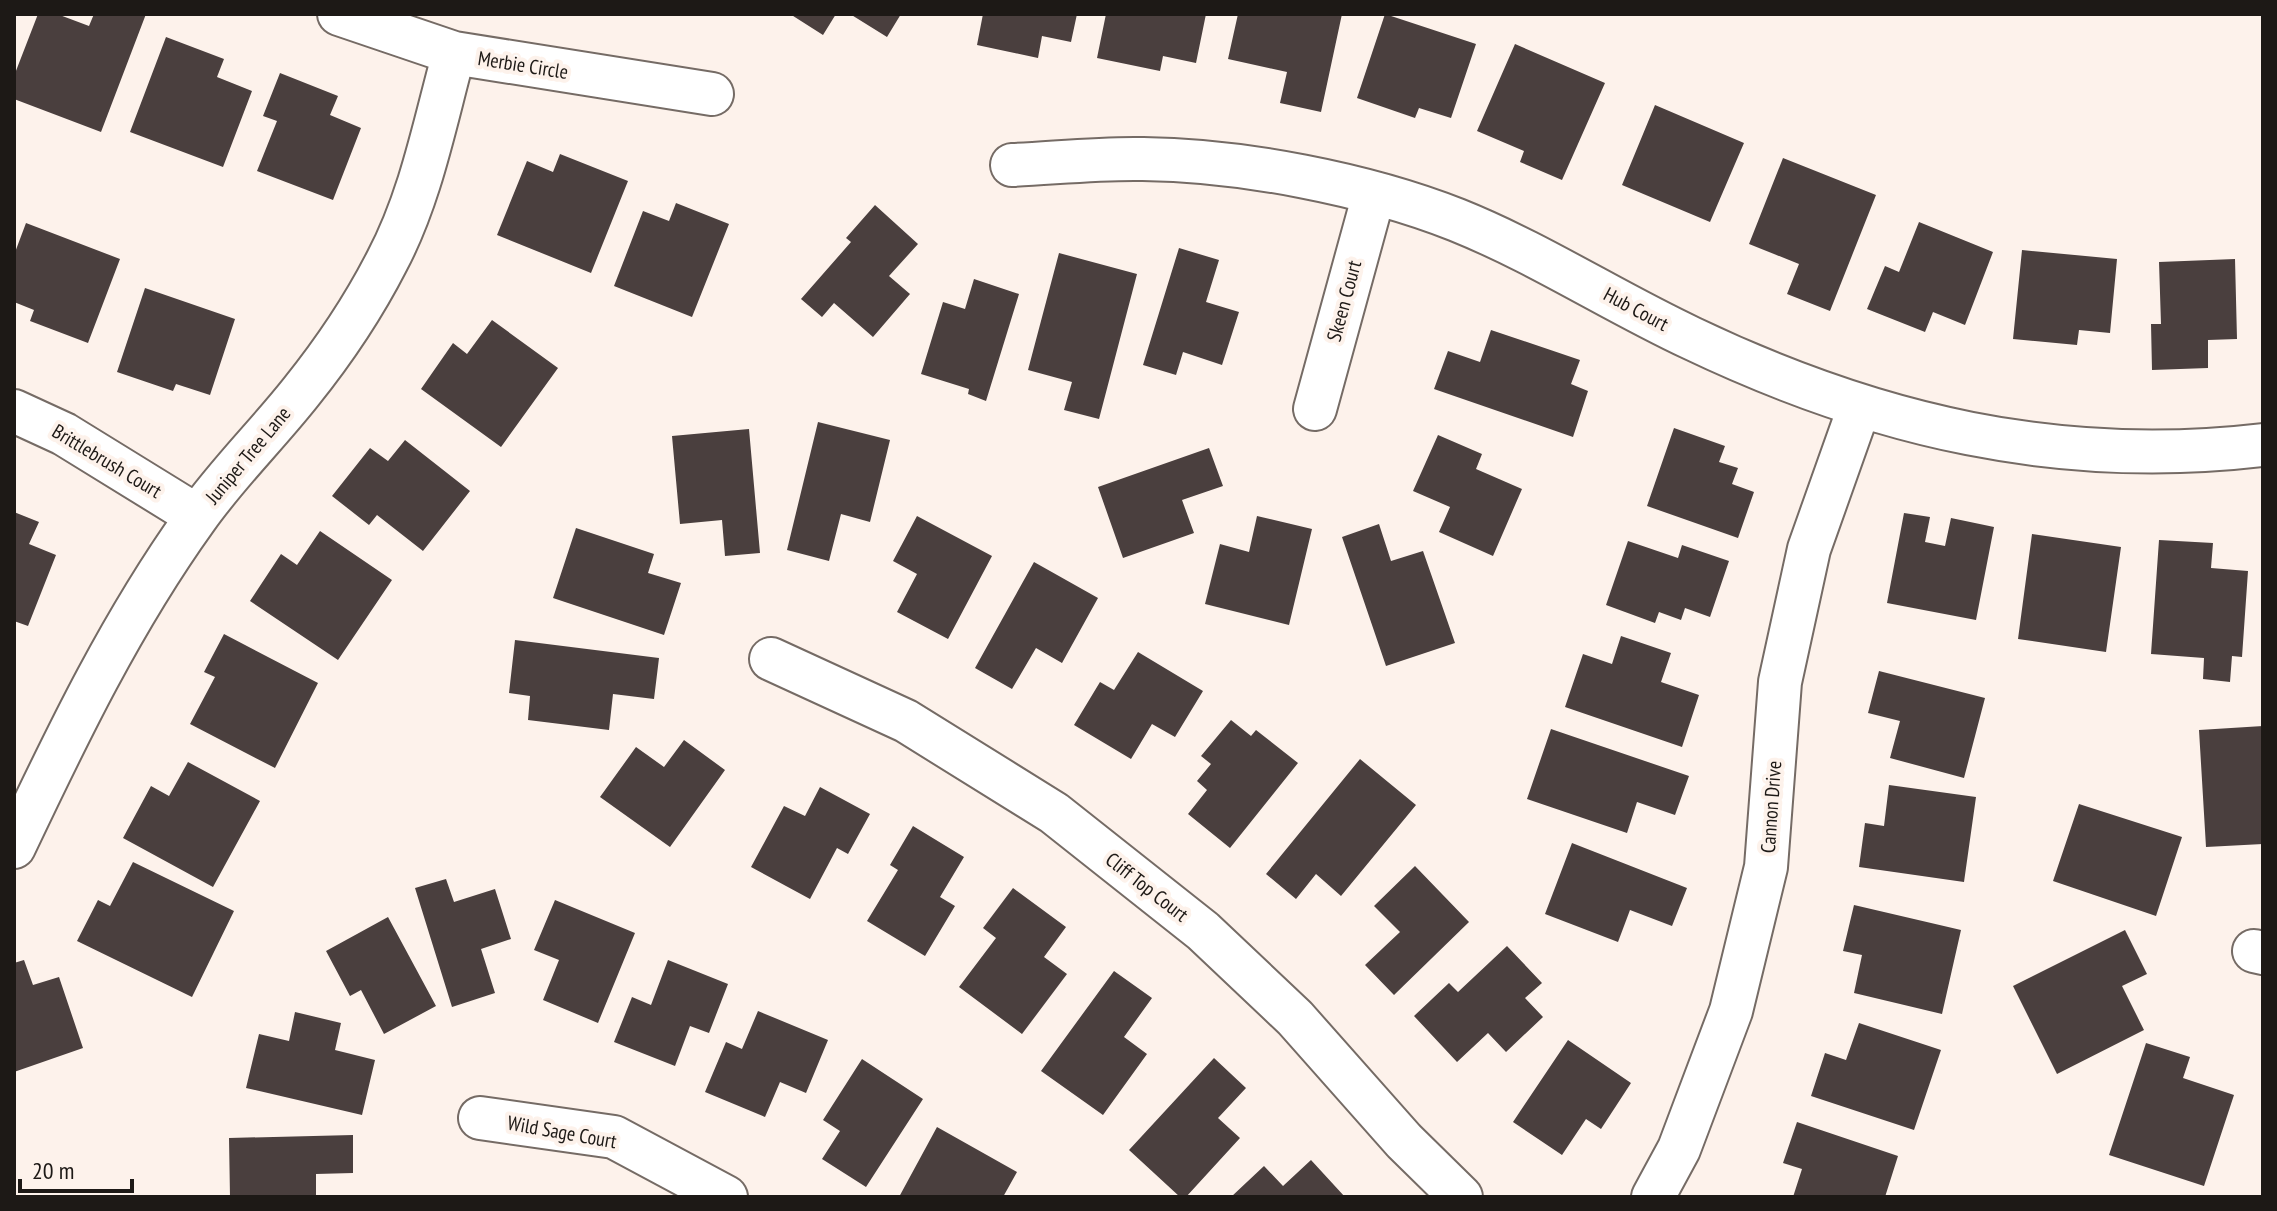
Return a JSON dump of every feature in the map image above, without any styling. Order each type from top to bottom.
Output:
[{"type":"street","name":"Merbie Circle","points":[[339,14],[454,53],[712,94]]},
{"type":"street","name":"Juniper Tree Lane","points":[[14,847],[85,695],[142,597],[197,516],[301,392],[350,326],[389,258],[416,191],[454,53]]},
{"type":"street","name":"Hub Court","points":[[1012,165],[1144,159],[1276,172],[1374,194],[1456,220],[1552,263],[1688,337],[1787,382],[1859,408],[1948,431],[2052,448],[2194,453],[2263,445]]},
{"type":"street","name":"Skeen Court","points":[[1315,409],[1374,194]]},
{"type":"street","name":"Cannon Drive","points":[[1653,1197],[1679,1149],[1731,1011],[1766,867],[1780,682],[1809,549],[1859,408]]},
{"type":"street","name":"Brittlebrush Court","points":[[14,411],[64,434],[197,516]]},
{"type":"street","name":"Cliff Top Court","points":[[771,659],[906,721],[1054,813],[1203,931],[1295,1018],[1404,1141],[1461,1197]]},
{"type":"street","name":"Wild Sage Court","points":[[480,1118],[614,1137],[726,1197]]},
{"type":"building","points":[[38,14],[57,14],[89,26],[94,14],[146,14],[101,132],[14,99],[14,76]]},
{"type":"building","points":[[790,14],[836,14],[823,35]]},
{"type":"building","points":[[850,14],[901,14],[887,37]]},
{"type":"building","points":[[983,14],[1077,14],[1071,42],[1042,36],[1038,58],[977,45]]},
{"type":"building","points":[[1106,14],[1206,14],[1196,63],[1163,56],[1160,71],[1097,58]]},
{"type":"building","points":[[1238,14],[1342,14],[1321,112],[1280,103],[1287,72],[1228,59]]},
{"type":"building","points":[[1385,14],[1476,44],[1451,118],[1419,108],[1415,118],[1357,98]]},
{"type":"building","points":[[166,37],[224,59],[217,77],[252,91],[223,167],[130,132]]},
{"type":"building","points":[[1515,44],[1605,83],[1562,180],[1520,162],[1524,151],[1477,131]]},
{"type":"building","points":[[280,73],[338,96],[330,115],[361,128],[333,200],[257,171],[277,121],[263,116]]},
{"type":"building","points":[[1655,105],[1744,143],[1710,222],[1622,185]]},
{"type":"building","points":[[560,154],[628,181],[591,273],[497,235],[527,161],[553,172]]},
{"type":"building","points":[[1783,158],[1876,195],[1830,311],[1787,294],[1799,264],[1749,244]]},
{"type":"building","points":[[676,203],[729,224],[692,317],[614,286],[643,211],[669,221]]},
{"type":"building","points":[[875,205],[918,244],[889,276],[910,294],[873,337],[834,303],[822,317],[801,299],[851,242],[846,238]]},
{"type":"building","points":[[1919,222],[1993,252],[1965,325],[1933,312],[1925,332],[1867,309],[1885,266],[1899,272]]},
{"type":"building","points":[[26,223],[120,259],[88,343],[30,321],[34,310],[14,302],[14,255]]},
{"type":"building","points":[[1179,248],[1219,260],[1206,302],[1239,312],[1222,365],[1183,352],[1176,375],[1143,365]]},
{"type":"building","points":[[2022,250],[2117,259],[2110,333],[2079,330],[2077,345],[2013,339]]},
{"type":"building","points":[[1059,253],[1137,274],[1099,419],[1064,410],[1072,382],[1028,370]]},
{"type":"building","points":[[2235,259],[2237,339],[2208,340],[2208,368],[2152,370],[2151,324],[2161,324],[2159,262]]},
{"type":"building","points":[[974,279],[1019,294],[986,401],[968,394],[969,389],[921,374],[943,302],[965,309]]},
{"type":"building","points":[[145,288],[235,319],[210,395],[176,384],[173,391],[117,372]]},
{"type":"building","points":[[492,320],[558,368],[501,447],[421,389],[453,343],[467,354]]},
{"type":"building","points":[[1491,330],[1580,360],[1571,384],[1588,391],[1573,437],[1434,389],[1448,351],[1480,362]]},
{"type":"building","points":[[818,422],[890,440],[870,522],[841,514],[829,561],[787,550]]},
{"type":"building","points":[[1674,428],[1725,446],[1719,462],[1738,468],[1732,484],[1754,492],[1738,538],[1647,506]]},
{"type":"building","points":[[749,429],[760,553],[725,556],[722,520],[680,524],[672,436]]},
{"type":"building","points":[[1438,435],[1482,454],[1476,469],[1522,489],[1493,556],[1439,532],[1450,507],[1413,491]]},
{"type":"building","points":[[405,440],[470,491],[423,551],[377,515],[369,525],[332,496],[370,448],[388,461]]},
{"type":"building","points":[[1209,448],[1223,486],[1182,500],[1194,533],[1123,558],[1098,487]]},
{"type":"building","points":[[14,512],[39,522],[29,544],[56,555],[28,626],[14,621]]},
{"type":"building","points":[[1904,513],[1930,517],[1925,542],[1945,546],[1951,518],[1994,527],[1976,620],[1887,603]]},
{"type":"building","points":[[917,516],[992,556],[948,639],[897,612],[917,574],[893,561]]},
{"type":"building","points":[[1257,516],[1312,529],[1289,625],[1205,604],[1220,544],[1249,552]]},
{"type":"building","points":[[1379,524],[1391,561],[1423,551],[1455,643],[1386,666],[1342,537]]},
{"type":"building","points":[[576,528],[654,554],[648,573],[681,583],[664,635],[553,598]]},
{"type":"building","points":[[320,531],[392,580],[338,660],[250,601],[281,554],[297,565]]},
{"type":"building","points":[[2032,534],[2121,547],[2106,652],[2018,639]]},
{"type":"building","points":[[2159,540],[2213,543],[2211,568],[2248,571],[2242,657],[2232,656],[2230,682],[2203,679],[2204,658],[2151,654]]},
{"type":"building","points":[[1628,541],[1678,558],[1682,545],[1729,561],[1710,617],[1685,608],[1681,620],[1659,612],[1655,623],[1606,605]]},
{"type":"building","points":[[1034,562],[1098,598],[1062,663],[1036,648],[1012,689],[975,668]]},
{"type":"building","points":[[224,634],[318,683],[275,768],[190,724],[215,677],[204,672]]},
{"type":"building","points":[[1621,636],[1671,653],[1661,682],[1699,695],[1682,747],[1565,707],[1583,654],[1612,664]]},
{"type":"building","points":[[515,640],[659,658],[654,699],[613,694],[609,730],[528,720],[530,696],[509,693]]},
{"type":"building","points":[[1138,652],[1203,691],[1175,737],[1152,724],[1131,759],[1074,725],[1100,682],[1114,690]]},
{"type":"building","points":[[1879,671],[1985,698],[1964,778],[1890,758],[1900,721],[1868,713]]},
{"type":"building","points":[[1231,720],[1251,736],[1256,730],[1298,763],[1230,848],[1188,814],[1207,790],[1197,781],[1211,764],[1201,756]]},
{"type":"building","points":[[2263,726],[2263,844],[2206,847],[2199,730]]},
{"type":"building","points":[[1551,729],[1689,776],[1675,815],[1637,802],[1627,833],[1527,799]]},
{"type":"building","points":[[684,740],[725,770],[670,847],[600,797],[636,747],[664,767]]},
{"type":"building","points":[[1360,759],[1416,805],[1341,896],[1316,874],[1296,899],[1266,874]]},
{"type":"building","points":[[188,762],[260,801],[213,887],[123,838],[151,786],[169,796]]},
{"type":"building","points":[[1889,785],[1976,797],[1964,882],[1859,867],[1865,823],[1884,826]]},
{"type":"building","points":[[820,787],[870,814],[848,854],[837,848],[810,899],[751,867],[784,806],[805,816]]},
{"type":"building","points":[[2079,804],[2182,837],[2156,916],[2053,881]]},
{"type":"building","points":[[913,826],[964,857],[940,897],[955,906],[925,956],[867,921],[898,870],[890,865]]},
{"type":"building","points":[[1572,843],[1687,888],[1672,926],[1630,910],[1618,942],[1545,914]]},
{"type":"building","points":[[133,862],[234,911],[192,997],[77,941],[98,900],[110,906]]},
{"type":"building","points":[[1415,866],[1469,922],[1394,995],[1365,965],[1400,932],[1374,906]]},
{"type":"building","points":[[446,879],[454,902],[495,889],[511,939],[481,949],[495,993],[452,1007],[415,888]]},
{"type":"building","points":[[1013,888],[1066,927],[1044,957],[1067,974],[1022,1034],[959,987],[996,938],[983,928]]},
{"type":"building","points":[[555,900],[635,933],[598,1023],[543,1000],[559,960],[534,950]]},
{"type":"building","points":[[1854,905],[1961,930],[1942,1014],[1854,993],[1862,955],[1843,951]]},
{"type":"building","points":[[388,917],[436,1006],[384,1034],[361,990],[350,996],[326,951]]},
{"type":"building","points":[[2125,930],[2147,974],[2122,986],[2144,1030],[2057,1074],[2013,986]]},
{"type":"building","points":[[1507,946],[1542,983],[1525,998],[1543,1017],[1506,1052],[1488,1033],[1457,1062],[1414,1016],[1449,983],[1458,992]]},
{"type":"building","points":[[24,960],[33,985],[59,977],[83,1048],[14,1072],[14,963]]},
{"type":"building","points":[[668,960],[728,984],[709,1033],[690,1026],[675,1066],[614,1042],[632,997],[651,1005]]},
{"type":"building","points":[[1114,971],[1152,998],[1124,1037],[1147,1054],[1103,1115],[1041,1071]]},
{"type":"building","points":[[758,1011],[828,1040],[806,1093],[780,1082],[765,1117],[705,1092],[726,1042],[742,1049]]},
{"type":"building","points":[[295,1012],[341,1023],[335,1050],[375,1060],[362,1115],[246,1088],[259,1034],[289,1041]]},
{"type":"building","points":[[1859,1023],[1941,1050],[1914,1130],[1811,1096],[1825,1053],[1846,1060]]},
{"type":"building","points":[[1568,1040],[1631,1083],[1601,1129],[1586,1119],[1562,1155],[1513,1122]]},
{"type":"building","points":[[2146,1043],[2190,1057],[2183,1078],[2234,1095],[2204,1186],[2109,1155]]},
{"type":"building","points":[[1214,1058],[1246,1088],[1218,1118],[1240,1138],[1186,1197],[1180,1197],[1129,1150]]},
{"type":"building","points":[[862,1059],[923,1099],[866,1187],[822,1159],[840,1131],[823,1120]]},
{"type":"building","points":[[1797,1122],[1898,1156],[1885,1197],[1793,1197],[1802,1169],[1783,1163]]},
{"type":"building","points":[[937,1127],[1017,1172],[1003,1197],[899,1197]]},
{"type":"building","points":[[353,1135],[353,1173],[316,1174],[316,1197],[230,1197],[229,1138]]},
{"type":"building","points":[[1311,1160],[1345,1197],[1231,1197],[1264,1166],[1283,1186]]}]
